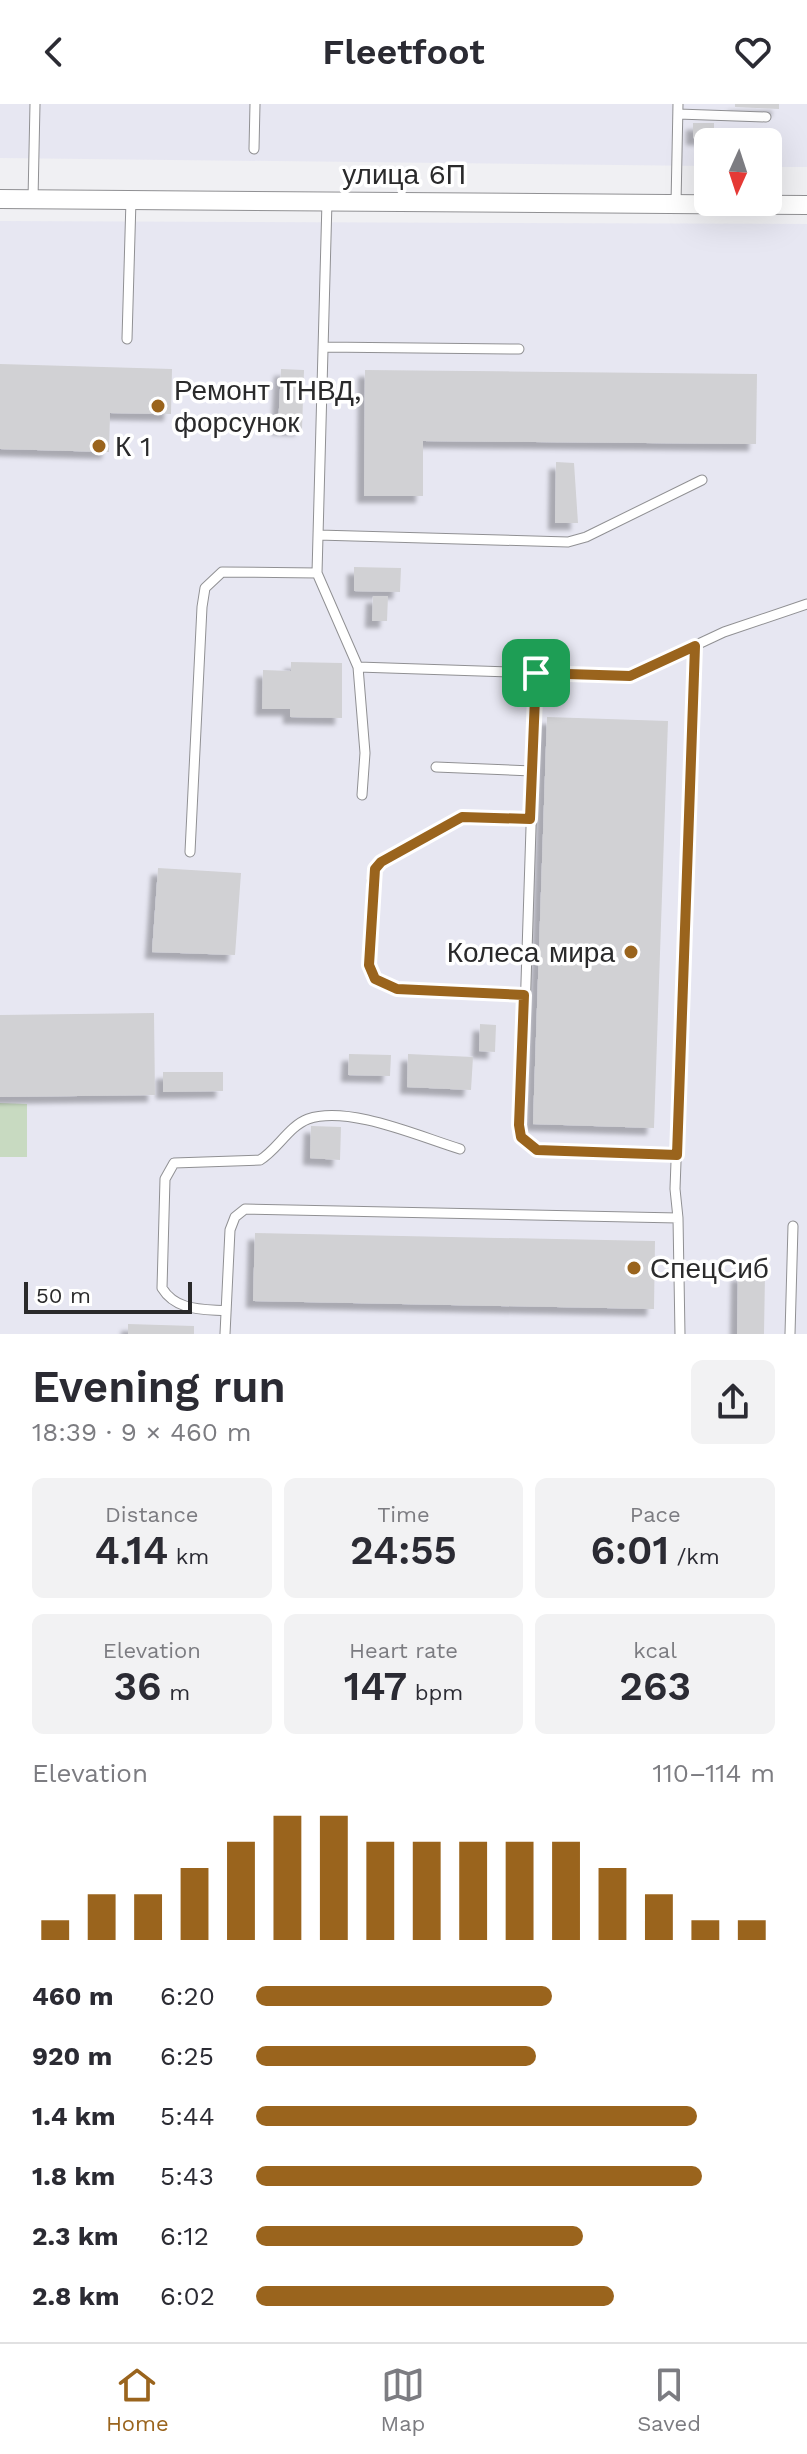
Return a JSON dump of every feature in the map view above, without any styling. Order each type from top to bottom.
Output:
[{"type":"street","name":"улица 6П","points":[[0,199],[807,205]]},
{"type":"lane","points":[[33,199],[35,104]]},
{"type":"lane","points":[[254,149],[255,104]]},
{"type":"lane","points":[[676,204],[678,109],[766,117]]},
{"type":"lane","points":[[127,339],[131,200]]},
{"type":"lane","points":[[327,201],[317,573],[358,667],[365,740],[362,795]]},
{"type":"lane","points":[[323,347],[519,349]]},
{"type":"lane","points":[[318,535],[568,542],[586,537],[702,480]]},
{"type":"lane","points":[[190,852],[205,588],[222,572],[317,573]]},
{"type":"lane","points":[[358,667],[630,676],[755,620],[807,604]]},
{"type":"lane","points":[[680,1334],[677,1155],[695,646]]},
{"type":"lane","points":[[536,673],[519,1125],[527,1145],[537,1150],[677,1155]]},
{"type":"lane","points":[[436,767],[532,771]]},
{"type":"lane","points":[[524,995],[397,989],[375,979],[369,965],[372,881],[381,862],[462,817],[530,819]]},
{"type":"lane","points":[[226,1311],[181,1306],[168,1298],[162,1288],[165,1179],[174,1163],[260,1160],[272,1153],[298,1125],[319,1117],[365,1120],[460,1149]]},
{"type":"lane","points":[[225,1334],[230,1230],[235,1217],[245,1209],[678,1218]]},
{"type":"lane","points":[[790,1334],[793,1226]]},
{"type":"shaded area","points":[[0,104],[807,104],[807,167],[782,167],[782,128],[694,128],[694,166],[0,158]]},
{"type":"shaded area","points":[[0,221],[807,224],[807,1334],[0,1334]]},
{"type":"green space","points":[[0,1103],[27,1104],[27,1157],[0,1157]]},
{"type":"building","points":[[735,104],[779,104],[779,109],[735,107]]},
{"type":"building","points":[[693,123],[714,123],[714,128],[694,128],[693,138]]},
{"type":"building","points":[[0,364],[172,369],[171,414],[110,413],[109,452],[0,449]]},
{"type":"building","points":[[281,369],[304,370],[302,429],[278,428]]},
{"type":"building","points":[[365,370],[757,374],[756,444],[423,441],[423,496],[364,496]]},
{"type":"building","points":[[556,462],[574,463],[578,523],[555,523]]},
{"type":"building","points":[[354,567],[401,568],[400,592],[354,591]]},
{"type":"building","points":[[373,596],[388,596],[387,621],[372,621]]},
{"type":"building","points":[[291,662],[342,663],[342,718],[290,717],[290,709],[262,709],[263,670],[291,671]]},
{"type":"building","points":[[547,717],[668,721],[654,1128],[533,1124]]},
{"type":"building","points":[[158,868],[241,873],[235,955],[152,952]]},
{"type":"building","points":[[154,1013],[155,1095],[0,1097],[0,1015]]},
{"type":"building","points":[[480,1024],[496,1025],[495,1052],[479,1051]]},
{"type":"building","points":[[349,1054],[391,1055],[390,1076],[348,1075]]},
{"type":"building","points":[[408,1054],[473,1057],[471,1090],[407,1087]]},
{"type":"building","points":[[163,1072],[223,1072],[223,1091],[163,1092]]},
{"type":"building","points":[[311,1126],[341,1127],[340,1160],[310,1158]]},
{"type":"building","points":[[255,1233],[655,1241],[654,1309],[253,1301]]},
{"type":"building","points":[[738,1274],[765,1274],[764,1334],[737,1334]]},
{"type":"building","points":[[128,1324],[194,1326],[194,1334],[128,1334]]},
{"type":"place","name":"Ремонт ТНВД, форсунок","points":[[158,406]]},
{"type":"place","name":"К 1","points":[[99,446]]},
{"type":"place","name":"Колеса мира","points":[[631,952]]},
{"type":"place","name":"СпецСиб","points":[[634,1268]]},
{"type":"route","points":[[695,646],[677,1155],[537,1150],[527,1145],[521,1137],[519,1125],[524,995],[397,989],[375,979],[369,965],[372,881],[375,869],[381,862],[462,817],[530,819],[536,673],[630,676],[695,646]]}]
